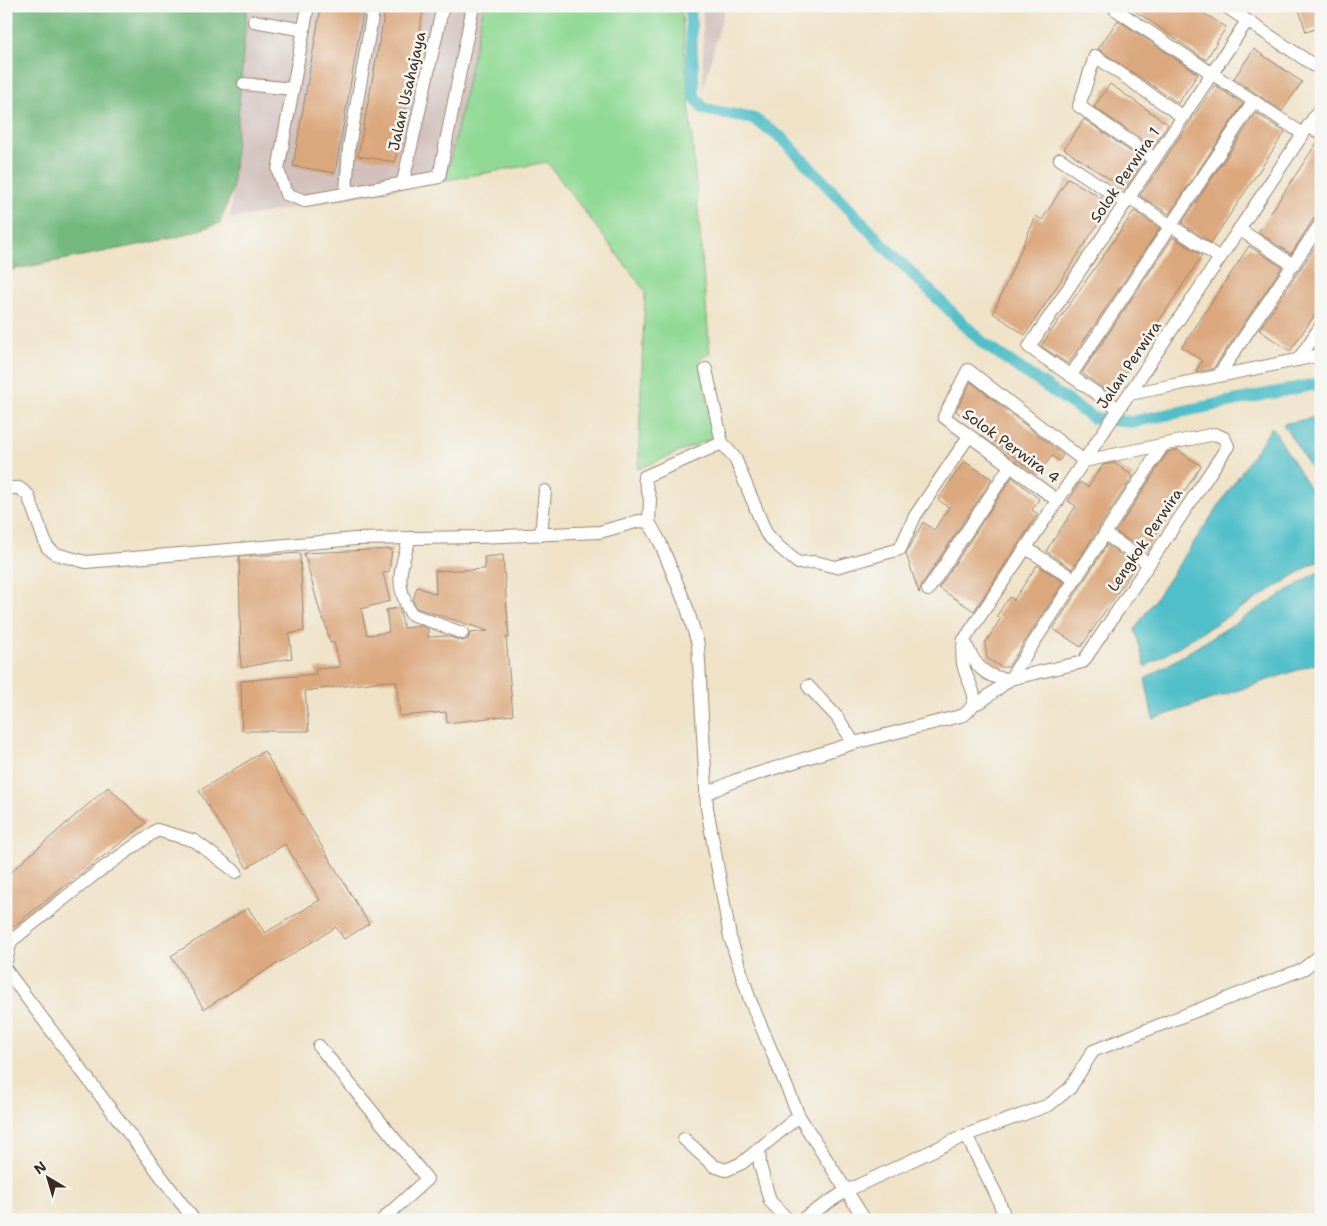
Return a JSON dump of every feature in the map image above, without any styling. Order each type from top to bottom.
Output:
[{"type":"street","points":[[308,6],[278,170],[286,194],[305,201],[439,177],[473,6]]},
{"type":"street","points":[[346,193],[349,147],[374,6]]},
{"type":"street","name":"Jalan Usahajaya","points":[[403,182],[443,6]]},
{"type":"street","points":[[1225,6],[1321,70]]},
{"type":"street","points":[[1115,9],[1254,101],[1306,130],[1321,134]]},
{"type":"street","points":[[254,20],[304,30]]},
{"type":"street","name":"Solok Perwira 1","points":[[1071,375],[1029,346],[1247,21]]},
{"type":"street","points":[[1155,159],[1079,106],[1095,56],[1183,117]]},
{"type":"street","points":[[244,84],[293,89]]},
{"type":"street","points":[[1120,409],[1071,375],[1254,101]]},
{"type":"street","name":"Jalan Perwira","points":[[964,640],[1321,108]]},
{"type":"street","points":[[1060,159],[1220,258]]},
{"type":"street","points":[[1218,376],[1321,223]]},
{"type":"street","points":[[1239,229],[1292,265]]},
{"type":"street","points":[[1298,360],[1321,326]]},
{"type":"street","points":[[1130,394],[1321,355]]},
{"type":"street","points":[[706,369],[722,443],[735,458],[766,533],[798,564],[815,562],[836,567],[900,549],[915,516],[970,436]]},
{"type":"street","name":"Solok Perwira 4","points":[[1058,501],[944,417],[968,370],[1084,461]]},
{"type":"street","name":"Lengkok Perwira","points":[[964,640],[970,656],[978,667],[990,676],[1010,679],[1083,662],[1228,446],[1224,438],[1215,434],[1084,461]]},
{"type":"street","points":[[722,443],[644,477],[650,500],[649,522],[660,542],[687,608],[698,644],[706,794],[730,937],[750,1000],[799,1116],[865,1220]]},
{"type":"street","points":[[706,794],[734,781],[854,743],[930,722],[964,715],[974,704],[982,702],[1010,679],[1163,445]]},
{"type":"street","points":[[928,590],[1010,466]]},
{"type":"street","points":[[6,488],[19,488],[28,495],[47,547],[56,554],[86,562],[356,539],[600,532],[640,522],[649,522]]},
{"type":"street","points":[[541,534],[545,491]]},
{"type":"street","points":[[1105,534],[1149,564]]},
{"type":"street","points":[[410,538],[399,572],[403,599],[411,614],[462,633]]},
{"type":"street","points":[[1026,548],[1075,580]]},
{"type":"street","points":[[964,640],[961,656],[964,670],[973,689],[974,704]]},
{"type":"street","points":[[808,686],[837,718],[854,743]]},
{"type":"street","points":[[6,961],[11,941],[95,874],[157,830],[195,841],[236,872]]},
{"type":"street","points":[[801,1220],[846,1190],[966,1135],[1049,1105],[1070,1088],[1093,1051],[1303,968],[1321,955]]},
{"type":"street","points":[[6,970],[194,1220]]},
{"type":"street","points":[[319,1046],[427,1179],[382,1220]]},
{"type":"street","points":[[684,1139],[714,1166],[726,1170],[742,1163],[799,1116]]},
{"type":"street","points":[[966,1135],[996,1194],[1006,1220]]},
{"type":"street","points":[[760,1148],[760,1165],[770,1201],[788,1220]]},
{"type":"shaded area","points":[[247,6],[484,6],[446,180],[230,219]]},
{"type":"shaded area","points":[[703,6],[725,6],[703,91]]},
{"type":"green space","points":[[6,6],[247,6],[232,191],[220,223],[178,237],[6,271]]},
{"type":"green space","points":[[484,6],[681,6],[710,354],[699,359],[713,431],[710,439],[638,469],[645,291],[547,162],[446,180]]},
{"type":"water","points":[[1321,416],[1321,484],[1283,424]]},
{"type":"water","points":[[1272,427],[1321,507],[1321,559],[1145,667],[1135,629]]},
{"type":"water","points":[[1321,570],[1321,662],[1153,719],[1145,679]]},
{"type":"building","points":[[321,6],[364,6],[335,173],[293,166]]},
{"type":"building","points":[[386,6],[424,6],[395,162],[358,156]]},
{"type":"building","points":[[1128,6],[1192,6],[1226,27],[1206,60]]},
{"type":"building","points":[[1298,6],[1321,6],[1321,27],[1306,32]]},
{"type":"building","points":[[1118,20],[1198,74],[1178,103],[1098,49]]},
{"type":"building","points":[[1254,49],[1302,82],[1282,111],[1234,78]]},
{"type":"building","points":[[1110,84],[1168,124],[1153,147],[1094,107]]},
{"type":"building","points":[[1215,85],[1243,104],[1169,214],[1140,196]]},
{"type":"building","points":[[1256,113],[1285,132],[1211,243],[1182,223]]},
{"type":"building","points":[[1084,119],[1144,161],[1125,189],[1064,149]]},
{"type":"building","points":[[1318,141],[1321,142],[1321,215],[1314,218],[1291,254],[1258,232]]},
{"type":"building","points":[[1068,178],[1111,204],[1025,335],[993,313],[1036,216],[1042,220]]},
{"type":"building","points":[[1134,211],[1160,228],[1068,364],[1041,346]]},
{"type":"building","points":[[1173,237],[1202,256],[1111,394],[1082,373]]},
{"type":"building","points":[[1321,238],[1321,306],[1290,351],[1259,330]]},
{"type":"building","points":[[1249,246],[1282,267],[1213,369],[1195,372],[1202,361],[1182,347]]},
{"type":"building","points":[[971,382],[1063,455],[1059,461],[1052,456],[1037,475],[956,411]]},
{"type":"building","points":[[1178,450],[1201,466],[1145,551],[1116,532],[1168,452]]},
{"type":"building","points":[[964,461],[992,479],[921,586],[919,593],[906,554],[923,522],[934,530],[949,507],[938,500]]},
{"type":"building","points":[[1114,463],[1133,476],[1072,569],[1046,551],[1076,506],[1068,501],[1080,482],[1088,487],[1103,465]]},
{"type":"building","points":[[1012,477],[1039,499],[1032,510],[1038,514],[974,611],[939,588]]},
{"type":"building","points":[[1107,545],[1136,565],[1081,647],[1053,629]]},
{"type":"building","points":[[392,549],[389,572],[383,573],[390,601],[361,609],[367,635],[389,632],[386,610],[399,608],[404,628],[421,626],[428,629],[428,637],[446,636],[463,641],[468,639],[470,633],[488,631],[417,608],[413,600],[417,587],[436,594],[435,571],[485,569],[484,557],[503,555],[509,638],[506,637],[513,715],[447,723],[446,712],[400,716],[396,681],[376,682],[305,691],[309,731],[242,731],[241,681],[316,674],[315,669],[340,667],[334,642],[330,643],[324,619],[322,619],[304,553]]},
{"type":"building","points":[[300,553],[304,631],[289,634],[292,658],[241,668],[239,557]]},
{"type":"building","points":[[1037,565],[1064,582],[1008,667],[1001,667],[987,658],[985,643],[1001,618],[997,616],[1003,606],[1010,597],[1014,600]]},
{"type":"building","points":[[264,751],[369,924],[344,939],[336,927],[204,1009],[171,956],[248,908],[265,933],[320,900],[285,844],[247,868],[199,791]]},
{"type":"building","points":[[108,787],[146,823],[6,932],[6,876]]},
{"type":"waterway","points":[[690,6],[694,96],[704,109],[754,119],[783,139],[885,247],[984,344],[1093,418],[1131,422],[1321,383]]}]
